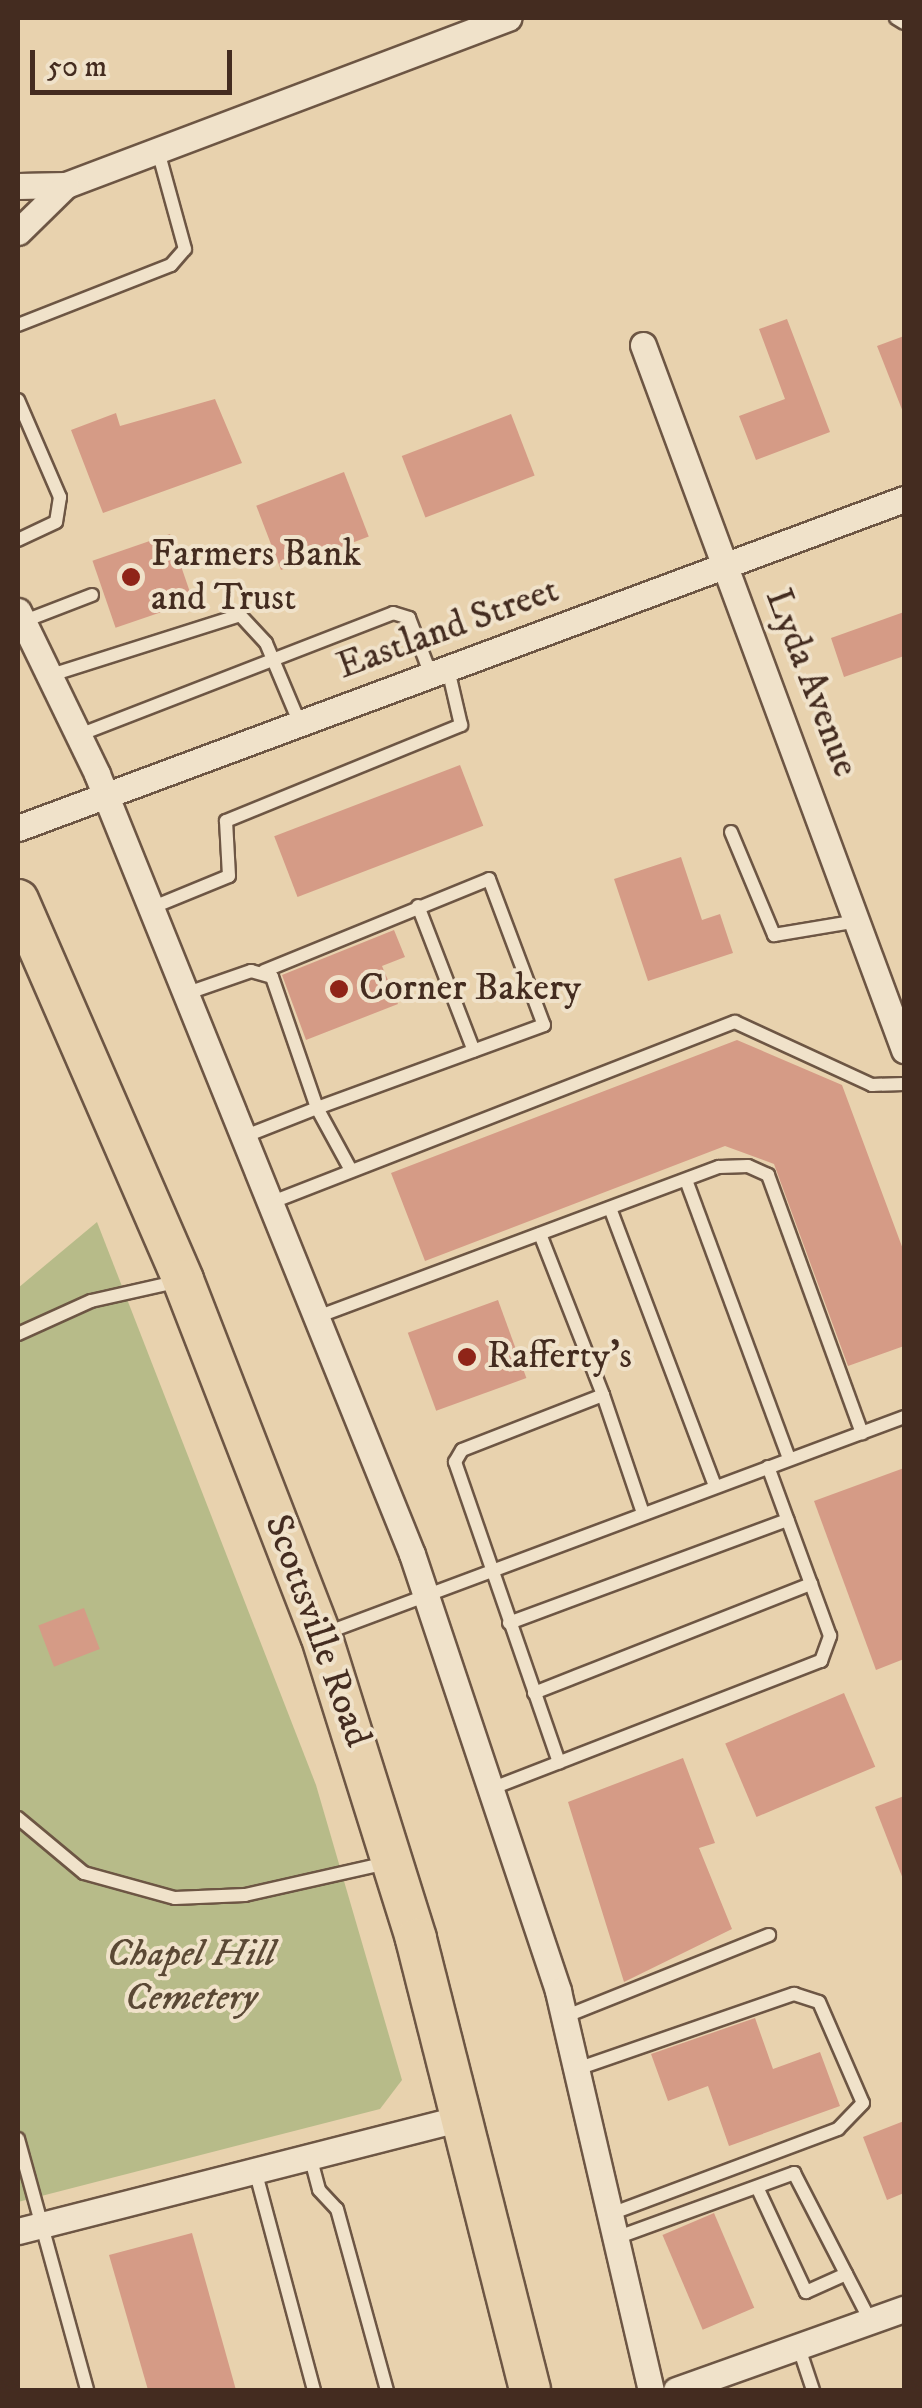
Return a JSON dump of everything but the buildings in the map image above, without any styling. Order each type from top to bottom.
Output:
[{"type":"main road","name":"Scottsville Road","points":[[18,900],[183,1280],[321,1635],[394,1862],[530,2390]]},
{"type":"street","points":[[18,186],[66,184],[509,18]]},
{"type":"street","points":[[18,232],[66,184]]},
{"type":"street","name":"Lyda Avenue","points":[[643,346],[904,1050]]},
{"type":"street","name":"Eastland Street","points":[[18,828],[904,499]]},
{"type":"street","points":[[20,616],[106,797],[426,1594],[493,1788],[564,2017],[651,2390]]},
{"type":"street","points":[[30,2228],[462,2118]]},
{"type":"street","points":[[676,2390],[904,2310]]},
{"type":"lane","points":[[896,18],[904,24]]},
{"type":"lane","points":[[18,325],[171,265],[186,250],[158,151]]},
{"type":"lane","points":[[18,400],[60,497],[56,522],[18,540]]},
{"type":"lane","points":[[20,616],[92,595]]},
{"type":"lane","points":[[79,734],[404,614],[440,672],[461,725],[226,820],[229,876],[151,908]]},
{"type":"lane","points":[[48,676],[240,615],[256,625],[300,724]]},
{"type":"lane","points":[[730,832],[774,936],[858,922]]},
{"type":"lane","points":[[185,994],[264,972],[489,879],[544,1025],[243,1137]]},
{"type":"lane","points":[[418,906],[474,1051]]},
{"type":"lane","points":[[264,972],[317,1108],[351,1170]]},
{"type":"lane","points":[[270,1203],[735,1022],[872,1085],[904,1084]]},
{"type":"lane","points":[[317,1317],[686,1180],[748,1166],[768,1176],[862,1433]]},
{"type":"lane","points":[[686,1180],[789,1459]]},
{"type":"lane","points":[[610,1208],[715,1486]]},
{"type":"lane","points":[[540,1234],[643,1513]]},
{"type":"lane","points":[[18,1334],[91,1301],[183,1280]]},
{"type":"lane","points":[[559,1762],[457,1478],[462,1450],[602,1395]]},
{"type":"lane","points":[[321,1635],[904,1417]]},
{"type":"lane","points":[[493,1788],[821,1662],[830,1636],[768,1467]]},
{"type":"lane","points":[[509,1623],[788,1520]]},
{"type":"lane","points":[[534,1692],[811,1584]]},
{"type":"lane","points":[[18,1818],[24,1833],[84,1873],[174,1898],[246,1895],[394,1862]]},
{"type":"lane","points":[[564,2017],[769,1935]]},
{"type":"lane","points":[[576,2069],[794,1994],[820,2002],[863,2103],[838,2128],[611,2227]]},
{"type":"lane","points":[[18,2139],[30,2228],[88,2390]]},
{"type":"lane","points":[[310,2156],[319,2190],[336,2209],[387,2390]]},
{"type":"lane","points":[[255,2170],[314,2390]]},
{"type":"lane","points":[[611,2227],[794,2173],[871,2322]]},
{"type":"lane","points":[[756,2187],[806,2292],[846,2274]]},
{"type":"lane","points":[[799,2348],[814,2390]]},
{"type":"green space","name":"Chapel Hill Cemetery","points":[[97,1222],[316,1785],[402,2080],[380,2109],[18,2202],[18,1288]]},
{"type":"place","name":"Farmers Bank and Trust","points":[[131,577]]},
{"type":"place","name":"Corner Bakery","points":[[339,989]]},
{"type":"place","name":"Rafferty’s","points":[[467,1357]]}]
